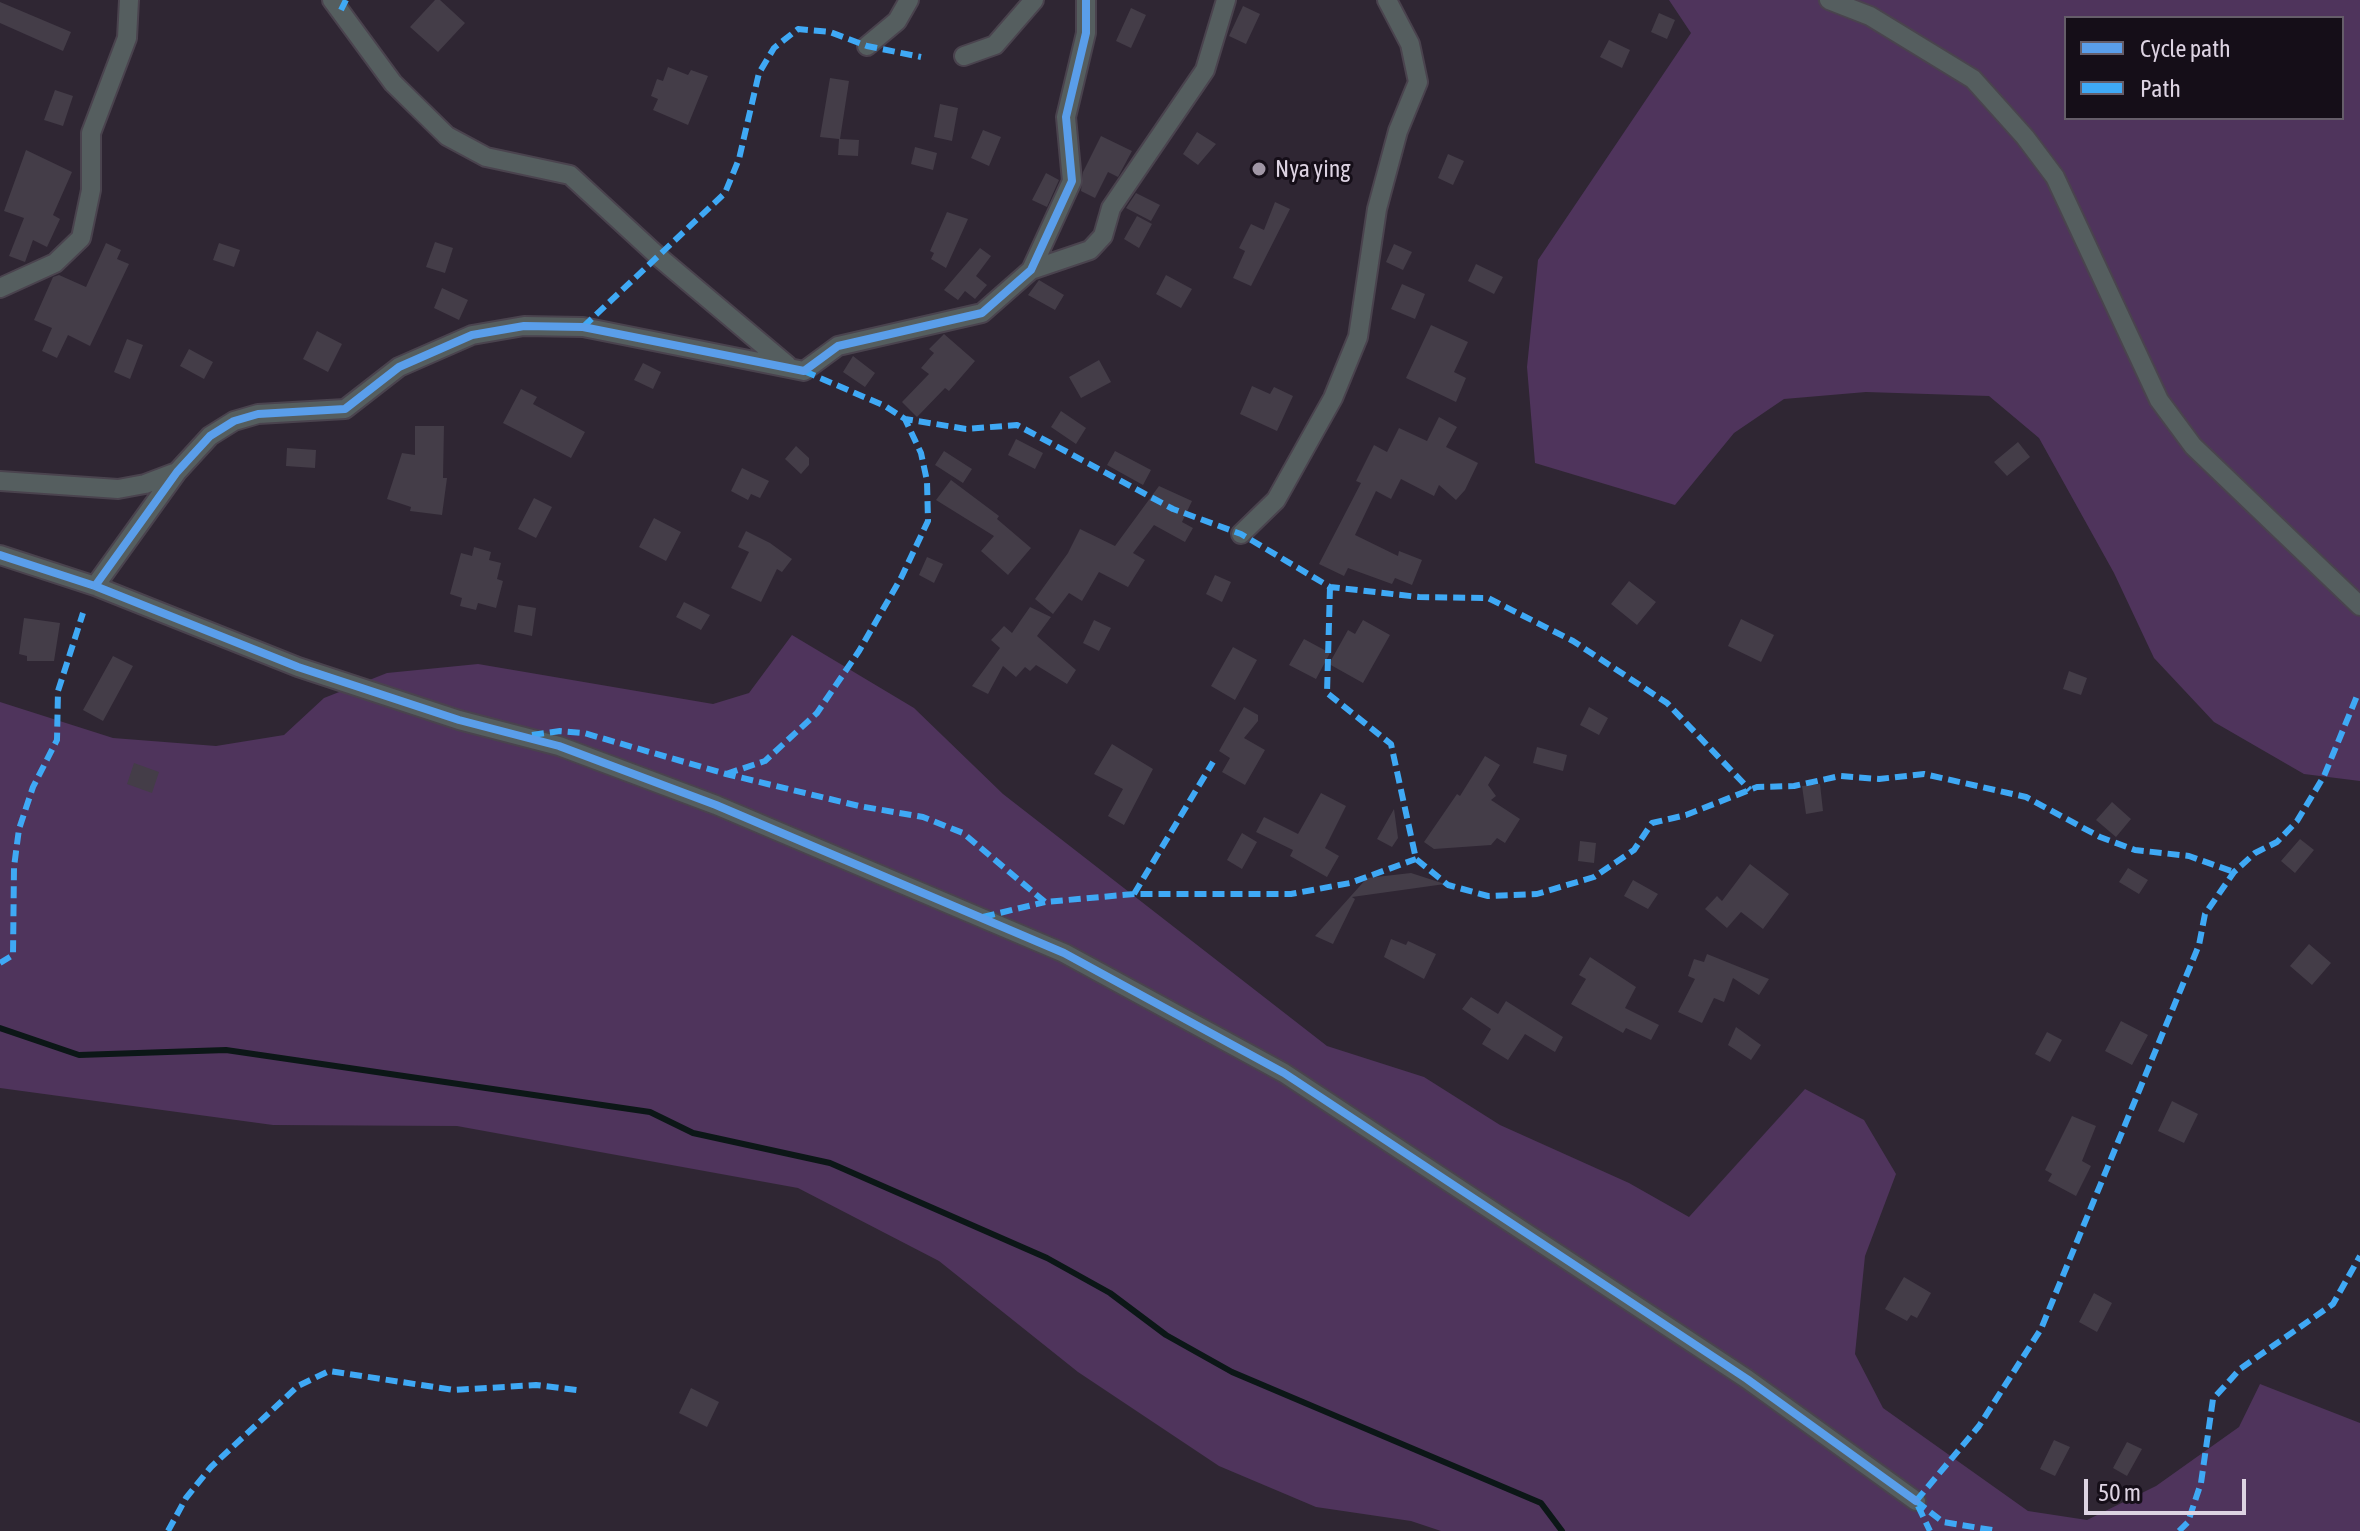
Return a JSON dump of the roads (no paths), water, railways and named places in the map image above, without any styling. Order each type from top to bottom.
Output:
[{"type":"street","points":[[0,288],[55,263],[81,238],[91,190],[91,133],[127,38],[129,0]]},
{"type":"street","points":[[332,0],[393,83],[447,136],[486,157],[574,177],[660,258],[789,367]]},
{"type":"street","points":[[867,46],[897,21],[909,0]]},
{"type":"street","points":[[964,56],[995,45],[1034,0]]},
{"type":"street","points":[[1031,270],[1072,181],[1066,117],[1086,33],[1086,0]]},
{"type":"street","points":[[95,586],[177,472],[210,436],[234,421],[258,414],[345,409],[399,367],[444,346],[496,330],[583,327],[804,371],[838,346],[982,313],[1031,270],[1090,250],[1103,236],[1111,208],[1205,70],[1226,0]]},
{"type":"street","points":[[1241,534],[1276,500],[1333,398],[1358,337],[1377,209],[1398,131],[1418,82],[1410,44],[1387,0]]},
{"type":"street","points":[[1829,0],[1870,16],[1973,79],[2025,137],[2055,177],[2159,400],[2193,446],[2360,606]]},
{"type":"street","points":[[0,481],[118,489],[145,484],[177,472]]},
{"type":"street","points":[[0,555],[95,586],[298,667],[459,720],[559,746],[716,805],[1064,953],[1284,1073],[1747,1379],[1916,1501]]},
{"type":"waterway","points":[[0,1028],[79,1055],[226,1050],[650,1112],[693,1133],[830,1163],[1047,1258],[1110,1293],[1166,1335],[1232,1372],[1541,1503],[1562,1531]]},
{"type":"place","name":"Nya ying","points":[[1259,169]]}]
